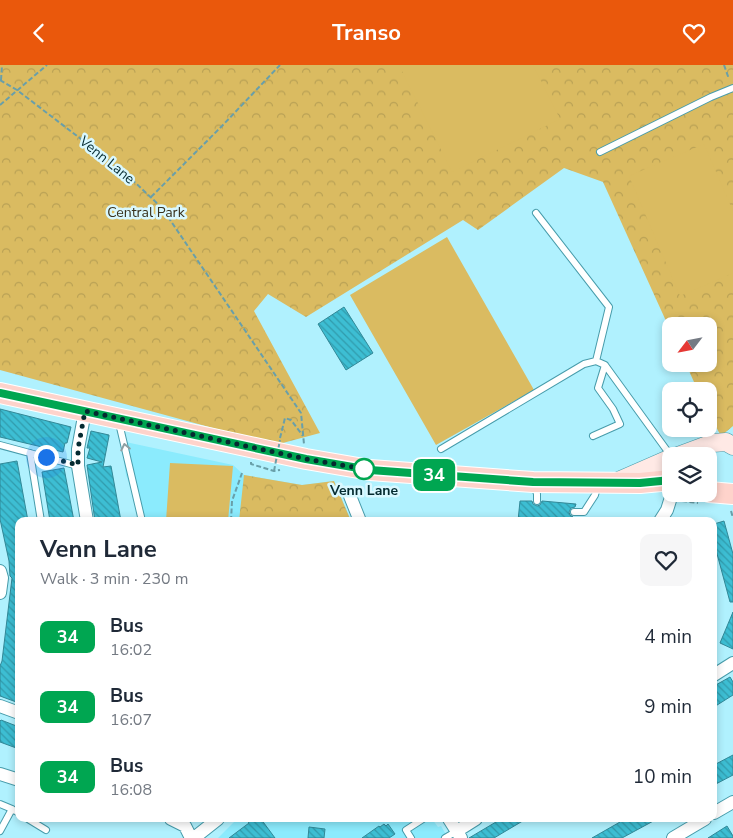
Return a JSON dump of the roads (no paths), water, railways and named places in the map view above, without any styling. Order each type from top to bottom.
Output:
[{"type":"main road","points":[[0,393],[306,459],[370,470],[535,491],[607,483],[640,483],[662,489]]},
{"type":"main road","points":[[717,481],[733,481]]},
{"type":"main road","points":[[717,495],[733,493]]},
{"type":"street","points":[[85,411],[78,449],[78,465],[86,517]]},
{"type":"street","points":[[702,447],[713,443],[726,442],[733,445]]},
{"type":"street","points":[[607,483],[662,461]]},
{"type":"street","points":[[350,496],[358,517]]},
{"type":"street","points":[[663,517],[669,502]]},
{"type":"street","points":[[0,571],[2,578],[0,593]]},
{"type":"street","points":[[717,673],[733,663]]},
{"type":"street","points":[[0,706],[15,712]]},
{"type":"street","points":[[0,774],[15,779]]},
{"type":"street","points":[[717,811],[733,802]]},
{"type":"street","points":[[178,822],[185,826],[193,838],[214,822]]},
{"type":"street","points":[[451,822],[459,834],[473,822]]},
{"type":"street","points":[[673,838],[700,822]]},
{"type":"lane","points":[[600,152],[732,88]]},
{"type":"lane","points":[[536,213],[609,307],[596,361]]},
{"type":"lane","points":[[441,449],[584,364],[596,361],[605,365],[664,447]]},
{"type":"lane","points":[[594,436],[620,424],[613,409],[598,388],[605,365]]},
{"type":"lane","points":[[118,418],[141,517]]},
{"type":"lane","points":[[0,445],[78,465]]},
{"type":"lane","points":[[30,453],[40,517]]},
{"type":"lane","points":[[574,512],[584,512],[595,495],[607,483]]},
{"type":"lane","points":[[0,804],[15,811]]},
{"type":"lane","points":[[0,831],[12,809]]},
{"type":"lane","points":[[33,822],[46,830]]},
{"type":"lane","points":[[411,838],[406,830],[418,822]]},
{"type":"lane","points":[[446,838],[459,834]]},
{"type":"place","name":"Venn Lane","points":[[364,469]]},
{"type":"park label","name":"Central Park","points":[[146,212]]}]
